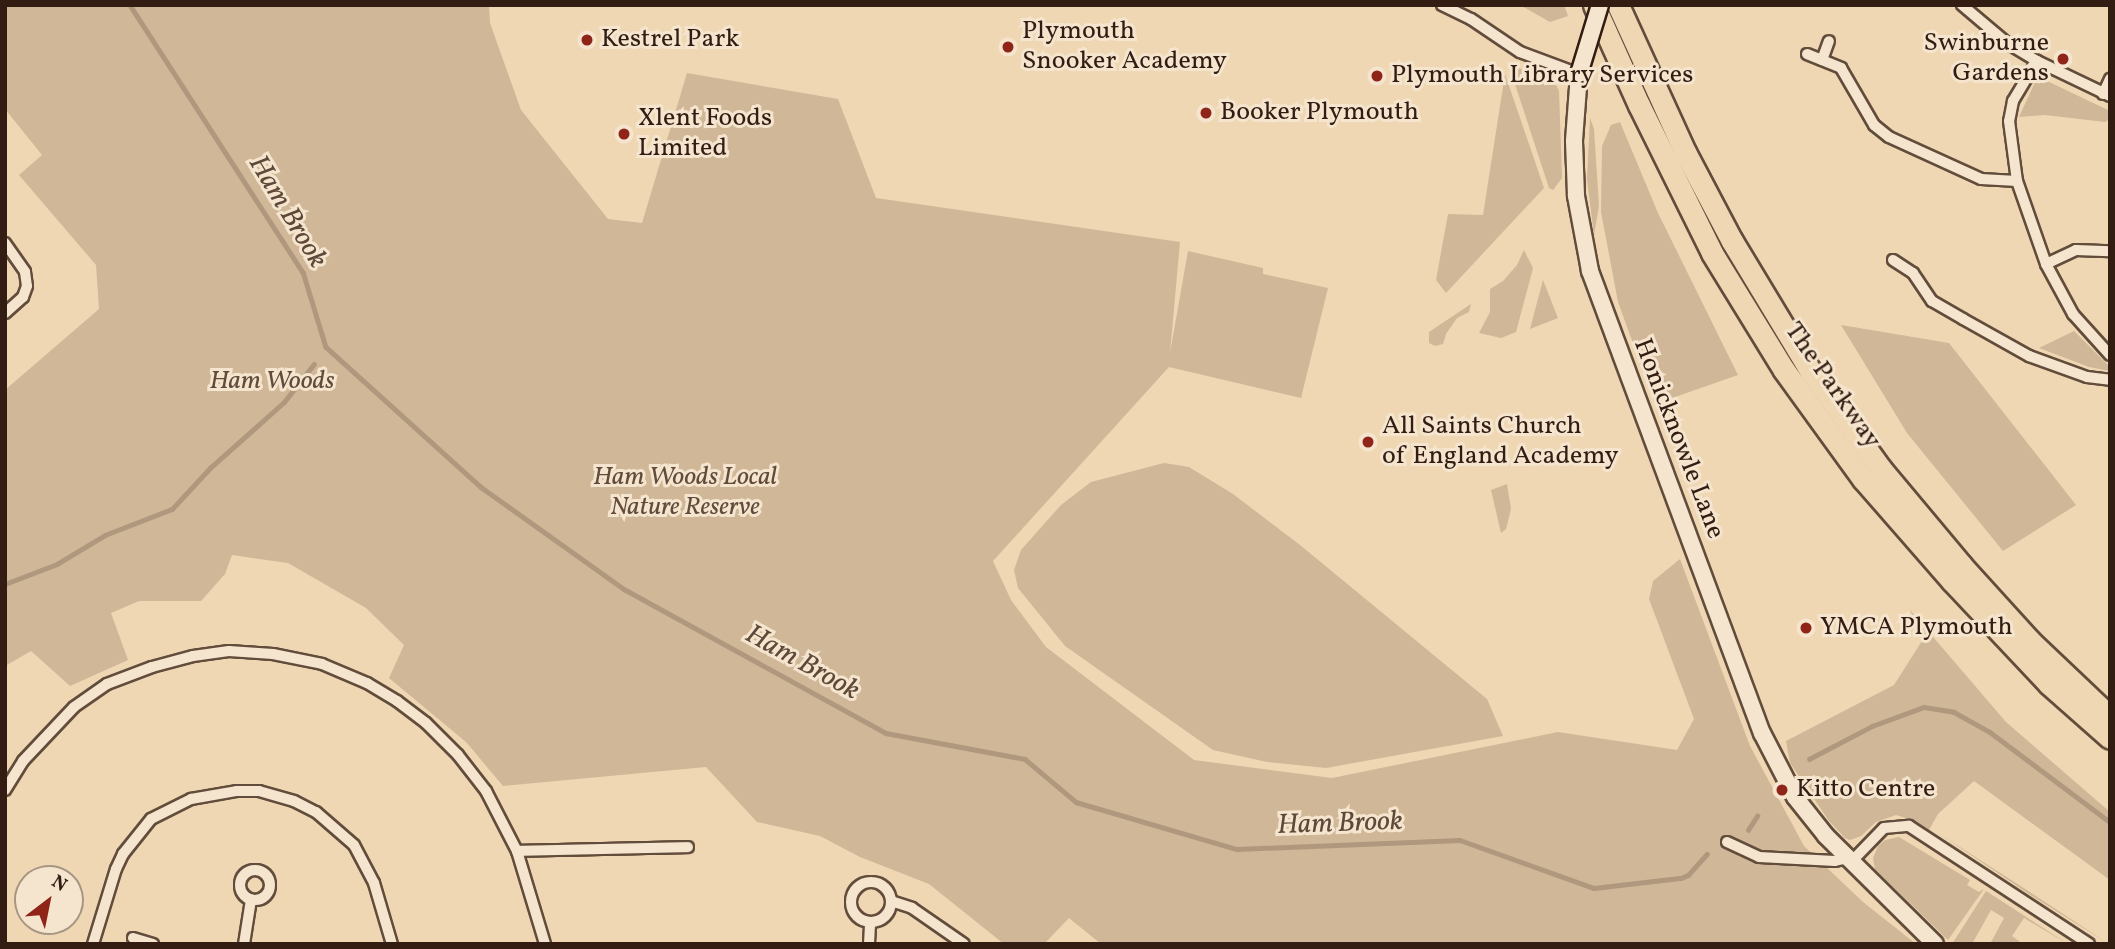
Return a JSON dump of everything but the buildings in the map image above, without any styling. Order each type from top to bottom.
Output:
[{"type":"highway","name":"The Parkway","points":[[1594,5],[1639,105],[1712,253],[1784,370],[1863,479],[1952,581],[2049,684],[2110,738]]},
{"type":"highway","name":"The Parkway","points":[[1618,5],[1696,174],[1811,372],[1881,469],[1962,566],[2029,640],[2110,717]]},
{"type":"street","points":[[1442,5],[1471,19],[1520,52],[1579,75]]},
{"type":"street","name":"Honicknowle Lane","points":[[1600,5],[1579,75],[1574,141],[1576,196],[1590,271],[1762,733],[1795,797],[1850,860],[1935,944]]},
{"type":"street","points":[[1962,5],[2007,43],[2037,61],[2106,95],[2110,79]]},
{"type":"street","points":[[1822,60],[1829,41]]},
{"type":"street","points":[[1807,54],[1840,68],[1874,125],[1889,137],[1981,179],[2017,181]]},
{"type":"street","points":[[2037,61],[2013,102],[2009,121],[2017,181],[2046,264],[2073,314],[2110,355]]},
{"type":"street","points":[[5,243],[25,272],[27,286],[23,297],[5,313]]},
{"type":"street","points":[[2046,264],[2076,250],[2110,251]]},
{"type":"street","points":[[1894,260],[1913,273],[1931,302],[1999,340],[2029,356],[2087,377],[2110,380]]},
{"type":"street","points":[[5,790],[23,761],[45,735],[74,707],[107,684],[152,667],[193,656],[229,651],[273,654],[322,664],[367,683],[426,723],[458,755],[486,791],[517,851],[545,944]]},
{"type":"street","points":[[93,944],[116,869],[123,854],[151,819],[191,799],[237,791],[259,791],[316,812],[354,845],[373,883],[393,944]]},
{"type":"street","points":[[1727,842],[1759,857],[1850,860],[1884,828],[1909,827],[2089,944]]},
{"type":"street","points":[[517,851],[688,847]]},
{"type":"street","points":[[873,882],[883,886],[891,901],[889,911],[881,920],[870,923],[860,919],[853,911],[850,901],[853,892],[862,884],[873,882]]},
{"type":"street","points":[[244,944],[251,900]]},
{"type":"street","points":[[891,901],[912,908],[964,944]]},
{"type":"street","points":[[869,944],[870,923]]},
{"type":"street","points":[[133,937],[153,944]]},
{"type":"green space","name":"Ham Woods","points":[[5,5],[489,5],[490,23],[521,110],[608,219],[642,223],[687,73],[838,99],[876,198],[1180,242],[1170,353],[1188,251],[1263,268],[1263,274],[1328,288],[1301,398],[1169,367],[993,561],[1011,600],[1046,647],[1194,760],[1332,778],[1558,732],[1677,750],[1694,719],[1649,599],[1653,581],[1680,559],[1750,746],[1804,846],[1863,902],[1916,944],[1101,944],[1069,918],[1044,944],[1004,944],[929,884],[860,857],[820,836],[757,822],[706,767],[503,786],[466,742],[389,678],[404,645],[366,608],[288,563],[232,555],[225,574],[201,601],[139,601],[111,613],[128,660],[70,686],[31,651],[5,666],[5,390],[99,309],[96,265],[19,175],[42,155],[5,109]]},
{"type":"green space","points":[[1520,5],[1564,5],[1568,16],[1550,22]]},
{"type":"green space","points":[[1519,68],[1556,85],[1559,91],[1562,178],[1553,190],[1549,188],[1514,81]]},
{"type":"green space","points":[[1505,74],[1544,188],[1446,293],[1436,280],[1448,214],[1483,215]]},
{"type":"green space","points":[[2045,80],[2110,111],[2110,119],[2105,122],[2045,115],[2019,117],[2035,82]]},
{"type":"green space","points":[[1590,118],[1594,129],[1599,206],[1594,235],[1587,179]]},
{"type":"green space","points":[[1620,122],[1658,213],[1738,375],[1655,404],[1618,302],[1601,212],[1602,146],[1611,125]]},
{"type":"green space","points":[[1524,250],[1533,268],[1516,332],[1501,338],[1479,333],[1490,312],[1490,289],[1503,281],[1517,265]]},
{"type":"green space","points":[[1543,280],[1558,318],[1530,329]]},
{"type":"green space","points":[[1471,304],[1469,312],[1457,318],[1443,344],[1435,346],[1429,343],[1429,332]]},
{"type":"green space","points":[[1841,325],[1949,343],[2076,505],[2003,551],[1907,433]]},
{"type":"green space","points":[[2074,331],[2109,366],[2110,371],[2089,367],[2039,348]]},
{"type":"green space","points":[[1164,463],[1189,467],[1233,494],[1300,545],[1487,699],[1503,736],[1326,768],[1267,762],[1213,750],[1065,646],[1018,588],[1014,570],[1021,550],[1061,505],[1091,482]]},
{"type":"green space","points":[[1507,484],[1511,509],[1506,529],[1501,533],[1491,490]]},
{"type":"green space","points":[[1910,610],[2006,722],[2110,812],[2110,880],[1974,781],[1938,814],[1929,830],[1915,821],[1896,815],[1876,822],[1861,836],[1850,840],[1829,821],[1790,763],[1786,741],[1894,685],[1922,641]]},
{"type":"green space","points":[[1938,833],[2019,885],[2109,944],[2032,896]]},
{"type":"green space","points":[[1899,837],[1970,880],[1967,885],[1979,892],[1984,889],[1948,940],[1875,869],[1873,858],[1878,846],[1885,840]]},
{"type":"green space","points":[[1986,891],[2068,944],[2024,918],[2012,936],[2023,944],[1990,944],[2004,918],[1991,910],[1972,944],[1952,944]]},
{"type":"waterway","name":"Ham Brook","points":[[130,5],[303,272],[326,347],[481,487],[624,589],[886,733],[1025,759],[1076,802],[1237,849],[1460,840],[1594,888],[1681,878],[1688,875],[1707,854]]},
{"type":"waterway","points":[[5,584],[57,564],[105,535],[172,509],[210,468],[284,402],[314,364]]},
{"type":"waterway","name":"Ham Brook","points":[[1809,759],[1872,726],[1924,707],[1954,712],[1990,732],[2110,822]]},
{"type":"waterway","points":[[1748,830],[1757,816]]},
{"type":"place","name":"Kestrel Park","points":[[587,40]]},
{"type":"place","name":"Plymouth Snooker Academy","points":[[1008,47]]},
{"type":"place","name":"Swinburne Gardens","points":[[2063,59]]},
{"type":"place","name":"Plymouth Library Services","points":[[1377,76]]},
{"type":"place","name":"Booker Plymouth","points":[[1206,113]]},
{"type":"place","name":"Xlent Foods Limited","points":[[624,134]]},
{"type":"place","name":"All Saints Church of England Academy","points":[[1368,442]]},
{"type":"place","name":"YMCA Plymouth","points":[[1806,628]]},
{"type":"place","name":"Kitto Centre","points":[[1782,790]]},
{"type":"park label","name":"Ham Woods Local Nature Reserve","points":[[685,493]]}]
